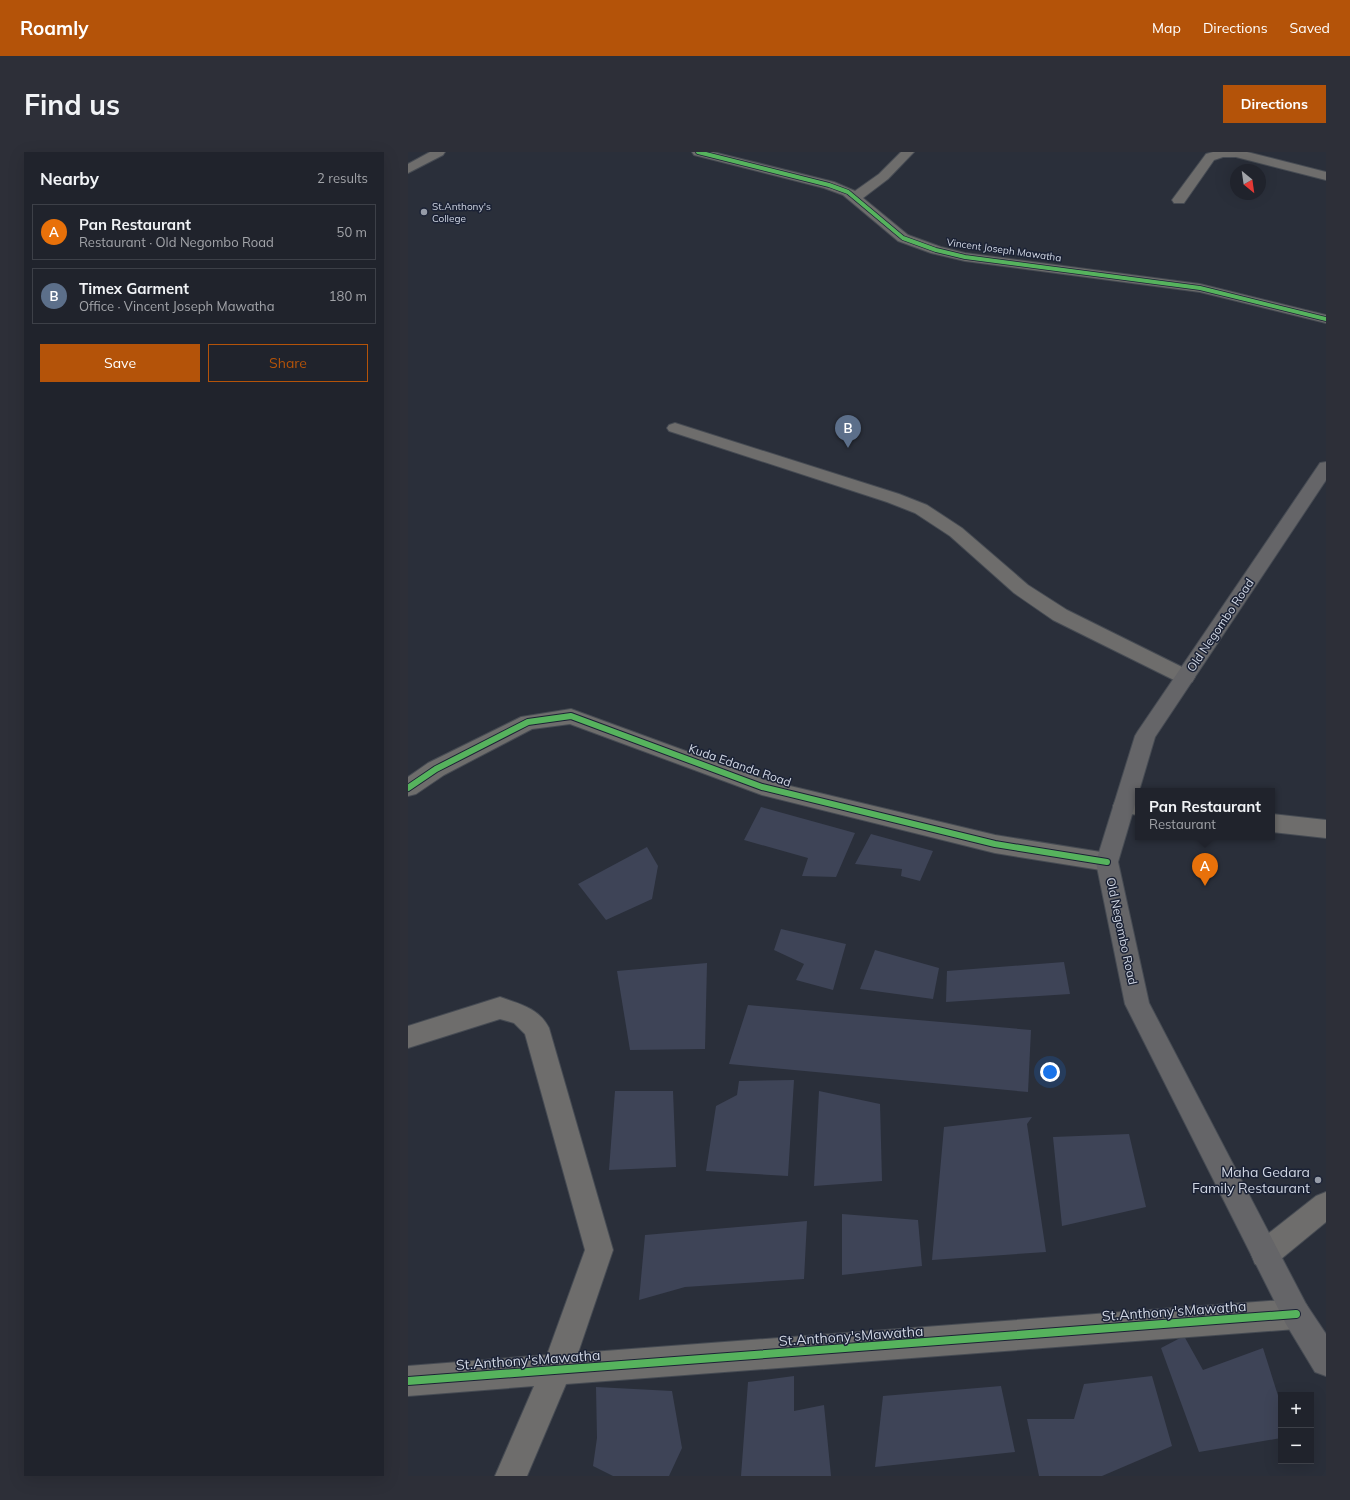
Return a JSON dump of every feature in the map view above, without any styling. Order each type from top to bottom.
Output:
[{"type":"main road","name":"Old Negombo Road","points":[[1326,467],[1145,736],[1131,807],[1107,862],[1137,1004],[1296,1314],[1326,1361]]},
{"type":"street","points":[[408,169],[439,152]]},
{"type":"street","name":"Vincent Joseph Mawatha","points":[[698,152],[829,185],[848,192],[903,238],[936,250],[965,257],[1200,288],[1326,319]]},
{"type":"street","points":[[855,198],[874,186],[893,169],[908,152]]},
{"type":"street","points":[[1180,200],[1210,157],[1222,153],[1236,153],[1326,176]]},
{"type":"street","points":[[675,428],[893,498],[921,509],[956,532],[1021,589],[1060,615],[1185,677]]},
{"type":"street","name":"Kuda Edanda Road","points":[[408,788],[436,769],[528,722],[571,716],[762,787],[995,844],[1107,862]]},
{"type":"street","points":[[1275,823],[1326,829]]},
{"type":"street","points":[[408,1037],[500,1008],[522,1015],[536,1028],[599,1250],[557,1370],[511,1476]]},
{"type":"street","points":[[1265,1254],[1326,1205]]},
{"type":"street","name":"St.Anthony'sMawatha","points":[[408,1381],[1296,1314]]},
{"type":"building","points":[[761,807],[855,833],[836,877],[802,876],[808,858],[744,840]]},
{"type":"building","points":[[871,834],[933,851],[920,881],[901,876],[902,869],[855,864]]},
{"type":"building","points":[[647,847],[658,866],[652,899],[606,920],[578,884]]},
{"type":"building","points":[[781,929],[846,944],[833,990],[796,980],[804,964],[774,950]]},
{"type":"building","points":[[875,950],[939,968],[933,999],[860,989]]},
{"type":"building","points":[[1064,962],[1070,994],[946,1002],[947,971]]},
{"type":"building","points":[[707,963],[705,1049],[630,1050],[617,971]]},
{"type":"building","points":[[748,1005],[1031,1030],[1028,1092],[729,1064]]},
{"type":"building","points":[[794,1080],[788,1176],[706,1171],[716,1106],[737,1095],[739,1081]]},
{"type":"building","points":[[615,1091],[673,1091],[676,1167],[609,1170]]},
{"type":"building","points":[[819,1091],[880,1104],[882,1181],[814,1186]]},
{"type":"building","points":[[1032,1117],[1027,1124],[1046,1252],[932,1260],[944,1127]]},
{"type":"building","points":[[1129,1134],[1146,1207],[1062,1226],[1053,1137]]},
{"type":"building","points":[[842,1214],[918,1220],[922,1266],[842,1275]]},
{"type":"building","points":[[807,1221],[804,1279],[685,1287],[639,1300],[645,1235]]},
{"type":"building","points":[[1184,1336],[1203,1370],[1263,1348],[1278,1396],[1278,1439],[1199,1452],[1161,1348]]},
{"type":"building","points":[[794,1376],[794,1411],[824,1405],[831,1476],[741,1476],[748,1382]]},
{"type":"building","points":[[1152,1376],[1172,1446],[1102,1476],[1039,1476],[1027,1419],[1074,1419],[1084,1384]]},
{"type":"building","points":[[1001,1386],[1015,1452],[875,1467],[883,1396]]},
{"type":"building","points":[[596,1387],[672,1391],[682,1448],[669,1476],[613,1476],[593,1466],[597,1438]]},
{"type":"cycle path","points":[[698,152],[829,185],[848,192],[903,238],[936,250],[965,257],[1200,288],[1326,319]]},
{"type":"cycle path","points":[[408,788],[436,769],[528,722],[571,716],[762,787],[995,844],[1107,862]]},
{"type":"cycle path","points":[[408,1381],[1296,1314]]},
{"type":"place","name":"St.Anthony's College","points":[[424,212]]},
{"type":"place","name":"Timex Garment","points":[[848,448]]},
{"type":"place","name":"Pan Restaurant","points":[[1205,886]]},
{"type":"place","name":"Maha Gedara Family Restaurant","points":[[1318,1180]]}]
